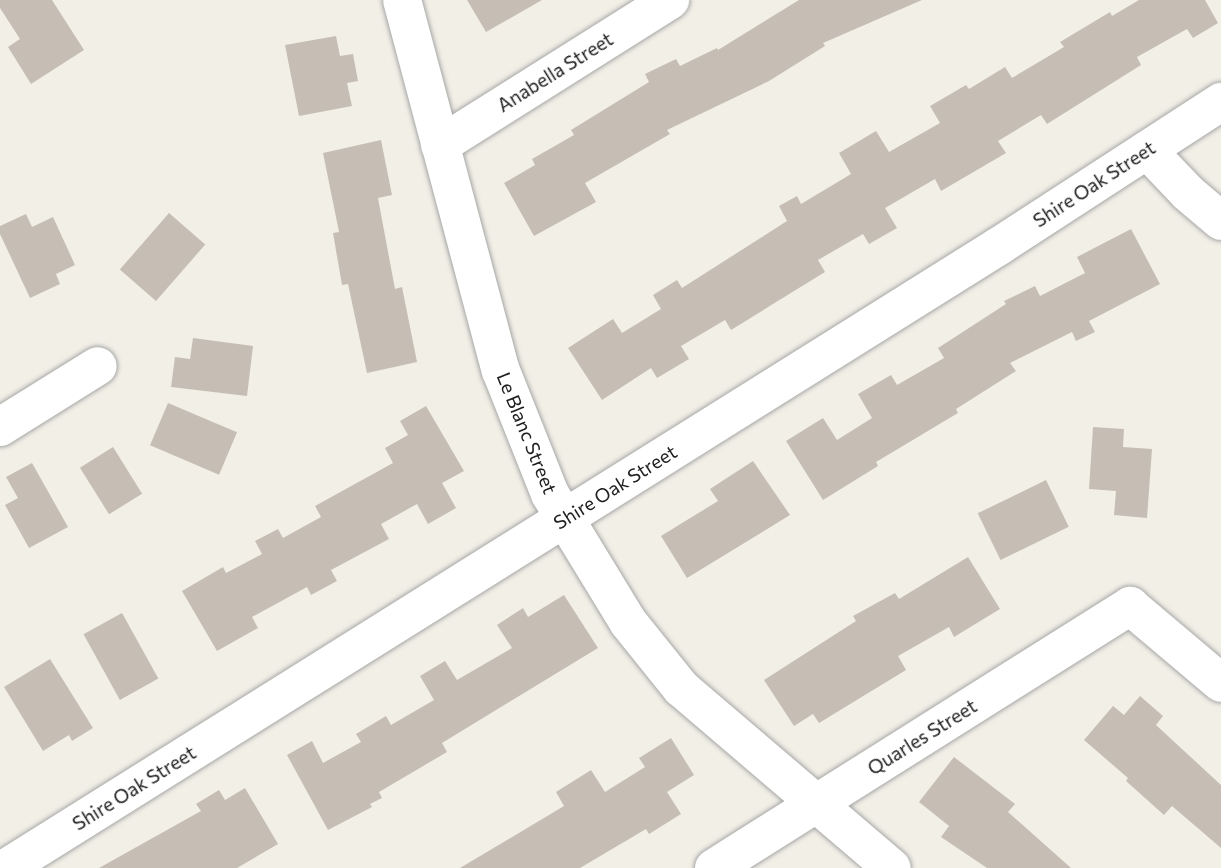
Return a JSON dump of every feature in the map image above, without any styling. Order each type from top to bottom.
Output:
[{"type":"street","name":"Le Blanc Street","points":[[402,0],[501,371],[550,494],[628,622],[681,688],[892,868]]},
{"type":"street","name":"Anabella Street","points":[[440,145],[670,0]]},
{"type":"street","name":"Shire Oak Street","points":[[6,868],[1221,102]]},
{"type":"street","points":[[1147,150],[1188,193],[1221,221]]},
{"type":"street","points":[[0,427],[97,366]]},
{"type":"street","name":"Quarles Street","points":[[714,868],[1130,606],[1221,683]]},
{"type":"building","points":[[0,0],[52,0],[84,50],[31,84],[8,47],[20,39],[0,8]]},
{"type":"building","points":[[467,0],[542,0],[486,32]]},
{"type":"building","points":[[799,0],[922,0],[823,43],[825,46],[769,81],[667,130],[670,134],[585,183],[596,202],[534,236],[504,183],[535,165],[532,159],[574,135],[571,130],[649,82],[645,74],[676,59],[680,66],[717,48],[718,50]]},
{"type":"building","points":[[1139,0],[1205,0],[1218,23],[1193,38],[1187,29],[1137,57],[1141,65],[1047,124],[1041,115],[998,141],[1006,153],[941,191],[935,179],[885,208],[897,228],[869,244],[863,234],[818,260],[825,272],[731,330],[725,320],[681,346],[689,359],[657,378],[651,368],[602,400],[568,348],[613,319],[622,333],[661,309],[653,295],[677,280],[682,288],[787,221],[779,206],[797,196],[801,204],[851,174],[839,153],[876,131],[889,152],[940,123],[930,106],[966,85],[969,89],[1005,67],[1012,78],[1064,47],[1060,42],[1110,12],[1112,16]]},
{"type":"building","points":[[336,36],[340,56],[353,54],[358,81],[347,83],[352,106],[299,116],[285,45]]},
{"type":"building","points":[[381,140],[392,195],[378,198],[395,289],[402,287],[417,362],[367,373],[348,284],[342,285],[333,233],[339,232],[323,153]]},
{"type":"building","points":[[169,213],[205,244],[156,301],[120,270]]},
{"type":"building","points":[[26,214],[32,227],[53,217],[75,265],[56,274],[60,284],[30,298],[0,234],[0,226]]},
{"type":"building","points":[[1131,229],[1160,284],[1089,321],[1095,332],[1076,341],[1072,332],[1010,363],[1016,371],[956,409],[958,413],[876,462],[878,466],[823,500],[786,441],[823,418],[837,440],[872,418],[858,394],[891,375],[897,385],[944,358],[938,348],[1006,304],[1004,301],[1035,286],[1040,296],[1085,273],[1077,257]]},
{"type":"building","points":[[193,338],[253,346],[247,396],[171,387],[175,357],[190,359]]},
{"type":"building","points":[[168,403],[237,432],[219,475],[150,445]]},
{"type":"building","points":[[426,406],[464,471],[442,483],[456,508],[428,524],[417,504],[381,524],[389,539],[331,570],[337,581],[311,595],[307,587],[252,617],[258,628],[217,651],[182,591],[223,567],[226,573],[262,554],[255,541],[278,529],[283,538],[321,517],[315,506],[393,463],[385,448],[408,435],[400,421]]},
{"type":"building","points":[[1093,427],[1124,429],[1123,447],[1152,449],[1147,518],[1114,515],[1116,491],[1089,489]]},
{"type":"building","points":[[113,447],[142,494],[109,514],[80,468]]},
{"type":"building","points":[[753,461],[790,515],[687,578],[661,536],[718,501],[710,489]]},
{"type":"building","points":[[32,463],[68,527],[29,548],[5,505],[18,498],[6,477]]},
{"type":"building","points":[[1046,480],[1069,527],[1000,560],[978,513]]},
{"type":"building","points":[[968,557],[1000,609],[954,637],[949,627],[898,656],[906,670],[819,723],[813,714],[794,726],[764,680],[856,621],[853,616],[895,593],[899,599]]},
{"type":"building","points":[[564,595],[598,648],[442,743],[447,752],[379,792],[382,798],[370,804],[372,807],[328,830],[287,755],[312,741],[323,763],[361,742],[356,734],[386,716],[391,725],[434,700],[420,676],[445,661],[457,680],[512,648],[497,625],[523,608],[528,617]]},
{"type":"building","points":[[122,613],[158,679],[120,700],[84,634]]},
{"type":"building","points":[[50,659],[93,728],[72,741],[69,735],[43,751],[4,687]]},
{"type":"building","points":[[1140,696],[1163,716],[1156,725],[1221,785],[1221,848],[1172,806],[1164,815],[1126,781],[1128,778],[1084,740],[1113,706],[1124,715]]},
{"type":"building","points":[[671,738],[694,775],[667,792],[681,814],[649,834],[646,829],[580,868],[460,868],[564,806],[556,792],[591,770],[605,792],[645,767],[639,758]]},
{"type":"building","points":[[954,757],[1015,804],[1008,812],[1071,868],[987,868],[941,837],[949,826],[919,802]]},
{"type":"building","points":[[245,788],[278,844],[237,868],[99,868],[201,811],[196,804],[219,790],[225,800]]}]
